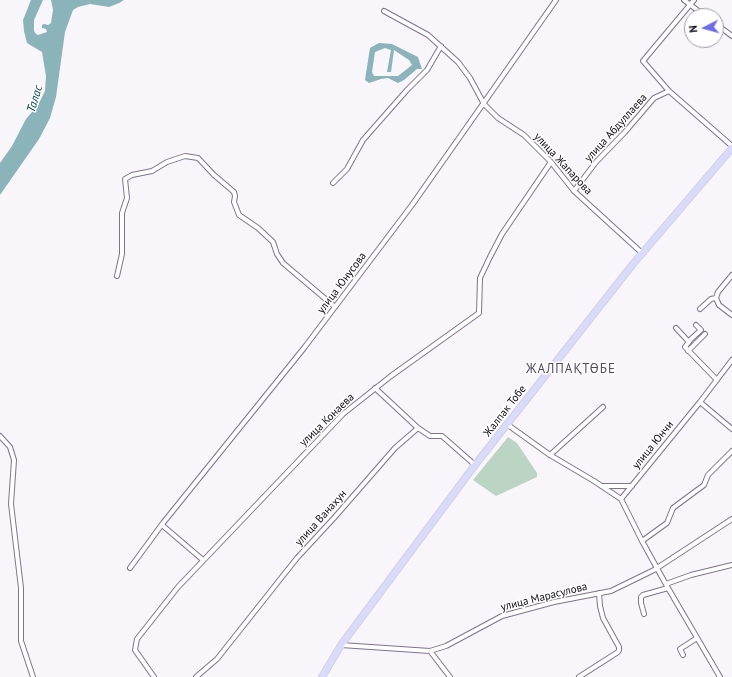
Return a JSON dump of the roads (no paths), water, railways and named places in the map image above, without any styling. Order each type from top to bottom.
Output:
[{"type":"main road","name":"Жалпак Тобе","points":[[322,677],[341,645],[475,465],[642,253],[732,147]]},
{"type":"street","name":"улица Юнусова","points":[[130,568],[162,525],[304,348],[412,205],[556,0]]},
{"type":"street","points":[[684,0],[695,8]]},
{"type":"street","points":[[694,0],[643,61],[669,91],[732,147]]},
{"type":"street","name":"улица Жапарова","points":[[384,11],[428,35],[441,46],[458,62],[470,78],[484,104],[498,118],[524,135],[551,162],[574,191],[642,253]]},
{"type":"street","points":[[333,183],[347,169],[363,140],[407,90],[427,70],[441,46]]},
{"type":"street","name":"улица Абдуллаева","points":[[574,191],[596,162],[625,132],[654,98],[669,91]]},
{"type":"street","points":[[118,276],[122,254],[122,213],[127,198],[126,180],[132,175],[152,171],[167,162],[185,156],[198,158],[214,175],[234,192],[234,202],[238,215],[258,228],[273,242],[277,254],[283,263],[335,307]]},
{"type":"street","name":"улица Конаева","points":[[154,677],[135,650],[137,639],[178,587],[343,414],[375,388],[479,314],[480,278],[502,234],[551,162]]},
{"type":"street","points":[[732,275],[718,292],[716,298],[719,305],[732,315]]},
{"type":"street","points":[[700,309],[711,299],[716,298]]},
{"type":"street","points":[[696,325],[701,330],[685,347],[717,380]]},
{"type":"street","points":[[676,328],[689,342]]},
{"type":"street","points":[[688,351],[705,334]]},
{"type":"street","name":"улица Юнчи","points":[[621,499],[700,402],[732,360]]},
{"type":"street","points":[[375,388],[418,428],[430,436],[442,436],[475,465]]},
{"type":"street","points":[[700,402],[732,429]]},
{"type":"street","points":[[550,455],[602,407]]},
{"type":"street","points":[[508,425],[550,455],[603,486],[621,499],[642,542],[720,677]]},
{"type":"street","name":"улица Ванахун","points":[[196,677],[217,659],[297,558],[395,448],[418,428]]},
{"type":"street","points":[[0,436],[10,447],[14,460],[11,504],[20,588],[21,641],[33,677]]},
{"type":"street","points":[[642,542],[666,522],[673,508],[704,485],[708,475],[732,451]]},
{"type":"street","points":[[603,486],[632,486]]},
{"type":"street","name":"улица Марасулова","points":[[341,645],[430,651],[446,646],[502,616],[554,602],[611,591],[657,568],[732,519]]},
{"type":"street","points":[[162,525],[203,560]]},
{"type":"street","points":[[644,614],[641,604],[641,597],[643,595],[691,575],[732,566]]},
{"type":"street","points":[[579,677],[619,650],[619,647],[603,618],[599,593]]},
{"type":"street","points":[[683,655],[680,649],[697,638]]},
{"type":"street","points":[[430,651],[450,677]]},
{"type":"water","points":[[31,0],[43,0],[34,20],[34,31],[38,35],[47,32],[46,29],[42,28],[42,25],[48,25],[51,23],[53,10],[51,0],[124,0],[109,7],[90,4],[73,10],[65,32],[56,97],[50,118],[39,139],[0,195],[0,163],[12,146],[26,119],[38,105],[45,91],[46,76],[42,52],[27,43],[24,31],[23,20]]},
{"type":"water","points":[[379,43],[392,44],[418,57],[422,69],[417,69],[398,83],[388,78],[369,83],[365,80],[370,48]],"holes":[[[385,48],[391,50],[387,72],[391,72],[394,50],[409,60],[412,65],[398,76],[374,76],[372,72],[375,52]]]},
{"type":"district","name":"ЖАЛПАҚТӨБЕ","points":[[571,369]]},
{"type":"water label","name":"Талас","points":[[35,99]]}]
